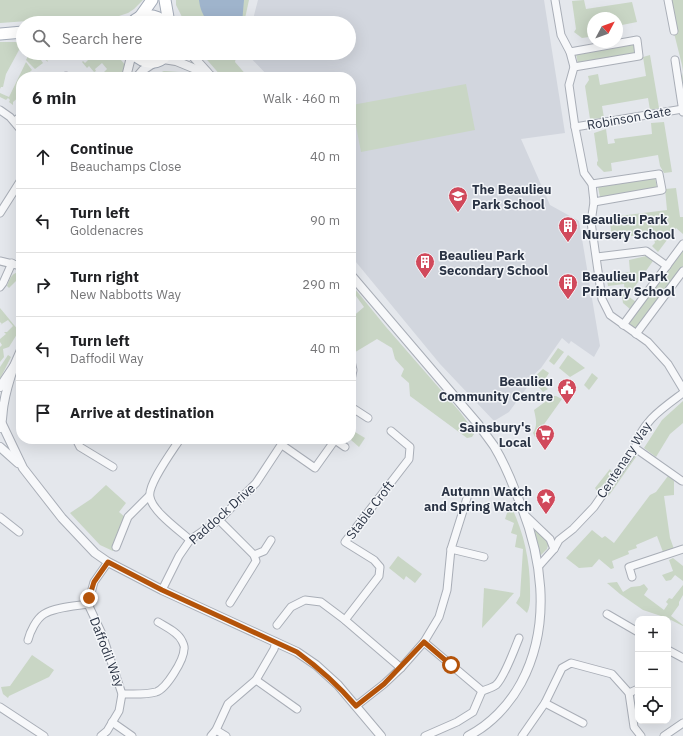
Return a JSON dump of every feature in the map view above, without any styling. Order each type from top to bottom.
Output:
[{"type":"main road","points":[[138,16],[152,0]]},
{"type":"main road","points":[[165,0],[168,16]]},
{"type":"main road","points":[[0,34],[16,33]]},
{"type":"street","points":[[555,0],[561,35],[570,52],[574,67],[569,85],[575,127],[584,172],[592,184],[594,202],[591,222],[602,300],[610,315],[623,326],[648,342],[668,364],[683,389]]},
{"type":"street","points":[[668,0],[674,30]]},
{"type":"street","points":[[570,52],[637,40],[639,56],[574,67]]},
{"type":"street","points":[[127,72],[130,60]]},
{"type":"street","points":[[141,72],[159,60]]},
{"type":"street","points":[[171,60],[202,72]]},
{"type":"street","points":[[196,60],[207,72]]},
{"type":"street","points":[[675,60],[683,110]]},
{"type":"street","points":[[0,110],[15,121]]},
{"type":"street","name":"Robinson Gate","points":[[575,127],[683,110]]},
{"type":"street","points":[[592,184],[659,174],[662,190],[594,202]]},
{"type":"street","points":[[0,212],[16,188]]},
{"type":"street","points":[[623,326],[683,244]]},
{"type":"street","points":[[597,257],[646,251],[667,266]]},
{"type":"street","points":[[0,261],[16,264]]},
{"type":"street","points":[[0,287],[10,270],[12,263]]},
{"type":"street","points":[[636,334],[683,271]]},
{"type":"street","points":[[356,281],[478,424],[494,446],[527,517],[538,567],[541,596],[540,622],[536,646],[528,669],[514,696],[496,716],[471,735]]},
{"type":"street","points":[[16,361],[6,388],[1,421],[23,468]]},
{"type":"street","points":[[0,387],[14,366]]},
{"type":"street","name":"Centenary Way","points":[[538,567],[554,550],[559,540],[573,529],[594,507],[635,448],[637,440],[647,423],[660,410],[683,393]]},
{"type":"street","points":[[356,410],[368,418]]},
{"type":"street","name":"Stable Croft","points":[[345,620],[379,576],[380,567],[374,560],[345,542],[409,459],[410,447],[391,431]]},
{"type":"street","points":[[78,444],[80,447],[113,467]]},
{"type":"street","points":[[116,547],[128,517],[149,496],[152,484],[177,444]]},
{"type":"street","name":"Paddock Drive","points":[[162,590],[179,556],[190,540],[219,520],[256,483],[283,444]]},
{"type":"street","points":[[286,444],[316,468],[332,444]]},
{"type":"street","points":[[0,447],[23,468],[62,518],[84,542],[108,562],[162,590],[297,652],[316,665],[338,685],[381,736]]},
{"type":"street","points":[[635,448],[682,481]]},
{"type":"street","points":[[149,496],[161,514],[190,540]]},
{"type":"street","points":[[356,706],[384,684],[401,668],[424,642],[439,617],[447,590],[451,549],[467,498]]},
{"type":"street","points":[[0,517],[19,532]]},
{"type":"street","points":[[527,517],[550,539],[554,550]]},
{"type":"street","points":[[219,520],[254,555],[256,561],[230,603]]},
{"type":"street","points":[[254,555],[264,551],[271,540]]},
{"type":"street","points":[[451,549],[484,557]]},
{"type":"street","points":[[632,577],[629,567],[683,549]]},
{"type":"street","name":"Daffodil Way","points":[[101,736],[107,731],[120,710],[122,694],[102,634],[88,604],[94,582],[108,562]]},
{"type":"street","points":[[277,625],[291,607],[305,600],[321,602],[345,620],[401,668]]},
{"type":"street","points":[[28,640],[31,630],[44,614],[59,609],[88,604]]},
{"type":"street","points":[[607,614],[635,630]]},
{"type":"street","points":[[122,694],[158,692],[167,684],[182,657],[185,648],[182,639],[158,622]]},
{"type":"street","points":[[482,691],[498,684],[512,658],[519,638]]},
{"type":"street","points":[[211,736],[216,730],[228,704],[256,680],[274,649],[276,642]]},
{"type":"street","points":[[424,642],[482,691]]},
{"type":"street","points":[[671,652],[683,658]]},
{"type":"street","points":[[522,736],[545,703],[562,668],[571,662],[612,674],[629,693],[634,727],[641,736]]},
{"type":"street","points":[[256,680],[297,709]]},
{"type":"street","points":[[629,693],[635,690]]},
{"type":"street","points":[[425,736],[457,722],[473,712],[482,691]]},
{"type":"street","points":[[545,703],[583,723]]},
{"type":"street","points":[[0,707],[44,736]]},
{"type":"street","points":[[112,722],[132,736]]},
{"type":"street","points":[[664,736],[683,723]]},
{"type":"street","points":[[216,730],[226,736]]},
{"type":"shaded area","name":"The Beaulieu Park School","points":[[258,0],[544,0],[565,133],[521,139],[550,205],[579,221],[600,346],[594,357],[571,341],[569,344],[562,338],[541,368],[525,383],[528,386],[509,412],[494,421],[440,364],[356,262],[356,72],[264,72],[253,60],[356,60],[356,16],[254,16]]},
{"type":"green space","points":[[0,0],[143,0],[128,13],[119,16],[16,16],[16,22],[0,23]]},
{"type":"green space","points":[[176,0],[249,0],[246,16],[182,16],[176,5]]},
{"type":"green space","points":[[584,0],[586,9],[632,2],[637,22],[623,25],[623,12],[587,12],[587,37],[582,38],[574,32],[576,29],[572,1]]},
{"type":"green space","points":[[670,0],[683,0],[683,72],[674,33]]},
{"type":"green space","points":[[0,42],[16,42],[16,56],[6,74],[3,87],[0,89]]},
{"type":"green space","points":[[634,44],[635,54],[578,64],[576,54],[611,48],[623,48],[623,46]]},
{"type":"green space","points":[[650,55],[659,108],[650,110],[648,98],[602,106],[604,118],[590,119],[585,86],[589,80],[588,76],[598,74],[600,85],[646,76],[643,57]]},
{"type":"green space","points":[[26,60],[41,60],[43,63],[35,69]]},
{"type":"green space","points":[[88,60],[120,60],[126,67],[125,72],[104,72],[107,69],[102,63],[95,69],[96,71],[94,72],[89,66],[87,68],[82,62],[83,61],[85,63]]},
{"type":"green space","points":[[207,60],[235,60],[235,62],[244,72],[218,72]]},
{"type":"green space","points":[[26,62],[32,70],[30,72],[21,72]]},
{"type":"green space","points":[[683,72],[683,96],[681,85]]},
{"type":"green space","points":[[16,83],[16,99],[13,102],[13,105],[9,102],[10,100],[8,98],[6,100],[0,97],[0,93],[9,97]]},
{"type":"green space","points":[[466,84],[475,130],[361,152],[356,126],[356,104]]},
{"type":"green space","points":[[664,122],[672,172],[664,173],[660,166],[658,155],[611,163],[612,171],[604,172],[597,165],[598,161],[594,133],[606,129],[608,144],[615,143],[614,139],[652,134],[651,123]]},
{"type":"green space","points":[[655,178],[657,187],[600,197],[598,187]]},
{"type":"green space","points":[[676,188],[680,217],[683,217],[683,234],[676,228],[658,252],[652,246],[655,243],[652,232],[622,238],[612,238],[610,223],[605,223],[612,215],[618,214],[619,216],[667,210],[665,189]]},
{"type":"green space","points":[[683,247],[683,266],[635,330],[628,324]]},
{"type":"green space","points":[[646,256],[653,261],[628,296],[636,302],[630,309],[623,303],[622,296],[625,292],[624,284],[608,286],[606,275],[630,272],[629,260]]},
{"type":"green space","points":[[16,273],[16,281],[9,288],[7,286]]},
{"type":"green space","points":[[356,290],[460,412],[471,427],[474,434],[472,437],[467,438],[410,396],[409,383],[401,376],[404,369],[395,359],[392,348],[377,339],[356,352],[356,314],[364,307],[356,296]]},
{"type":"green space","points":[[0,308],[16,327],[16,336],[9,347],[3,349],[4,357],[0,362],[0,347],[2,345],[0,339],[6,334],[4,332],[7,332],[13,326],[8,320],[2,324],[0,322]]},
{"type":"green space","points":[[558,348],[564,352],[554,365],[549,361]]},
{"type":"green space","points":[[8,355],[11,357],[0,379],[0,367]]},
{"type":"green space","points":[[568,355],[585,368],[570,377],[559,368]]},
{"type":"green space","points":[[543,369],[549,373],[542,384],[548,389],[543,392],[532,379]]},
{"type":"green space","points":[[592,373],[598,378],[589,390],[584,385]]},
{"type":"green space","points":[[553,396],[562,399],[535,437],[533,433],[536,425],[534,410]]},
{"type":"green space","points":[[683,401],[683,423],[670,434],[656,457],[644,448],[662,420]]},
{"type":"green space","points":[[356,433],[365,438],[359,447],[356,444]]},
{"type":"green space","points":[[636,453],[638,454],[605,499],[604,498],[614,486],[631,455]]},
{"type":"green space","points":[[610,469],[613,474],[597,491],[595,488]]},
{"type":"green space","points":[[668,476],[674,481],[674,495],[664,496],[670,538],[674,549],[663,552],[657,536],[636,545],[637,548],[628,551],[629,554],[612,561],[614,568],[611,569],[599,559],[592,567],[579,568],[566,558],[592,530],[602,538],[605,536],[614,543],[650,495],[656,492]]},
{"type":"green space","points":[[106,485],[126,503],[119,512],[126,518],[113,551],[100,545],[70,513],[91,499]]},
{"type":"green space","points":[[510,504],[519,524],[529,566],[530,598],[527,613],[516,603],[520,596],[523,549],[515,547],[517,535],[511,533],[514,523],[505,519]]},
{"type":"green space","points":[[530,523],[549,542],[547,549],[538,558]]},
{"type":"green space","points":[[398,556],[422,574],[415,583],[406,576],[404,580],[389,568]]},
{"type":"green space","points":[[673,558],[683,566],[683,581],[675,575],[671,580],[666,581],[662,575],[673,571],[669,560]]},
{"type":"green space","points":[[617,582],[623,592],[631,587],[644,584],[648,589],[644,595],[664,610],[668,604],[666,602],[669,598],[672,599],[683,585],[683,595],[679,605],[671,616],[661,616],[643,610],[607,583]]},
{"type":"green space","points":[[484,588],[514,593],[482,628]]},
{"type":"green space","points":[[671,616],[683,625],[671,620]]},
{"type":"green space","points":[[32,655],[54,670],[49,677],[9,696],[8,698],[3,694],[1,687],[10,686]]},
{"type":"water","points":[[199,0],[244,0],[243,16],[204,16]]},
{"type":"place","name":"The Beaulieu Park School","points":[[458,213]]},
{"type":"place","name":"Beaulieu Park Nursery School","points":[[568,243]]},
{"type":"place","name":"Beaulieu Park Secondary School","points":[[425,279]]},
{"type":"place","name":"Beaulieu Park Primary School","points":[[568,300]]},
{"type":"place","name":"Beaulieu Community Centre","points":[[567,405]]},
{"type":"place","name":"Sainsbury's Local","points":[[545,451]]},
{"type":"place","name":"Autumn Watch and Spring Watch","points":[[546,515]]},
{"type":"route","points":[[89,598],[94,582],[108,562],[180,599],[297,652],[316,665],[338,685],[356,706],[384,684],[401,668],[424,642],[451,665]]}]
